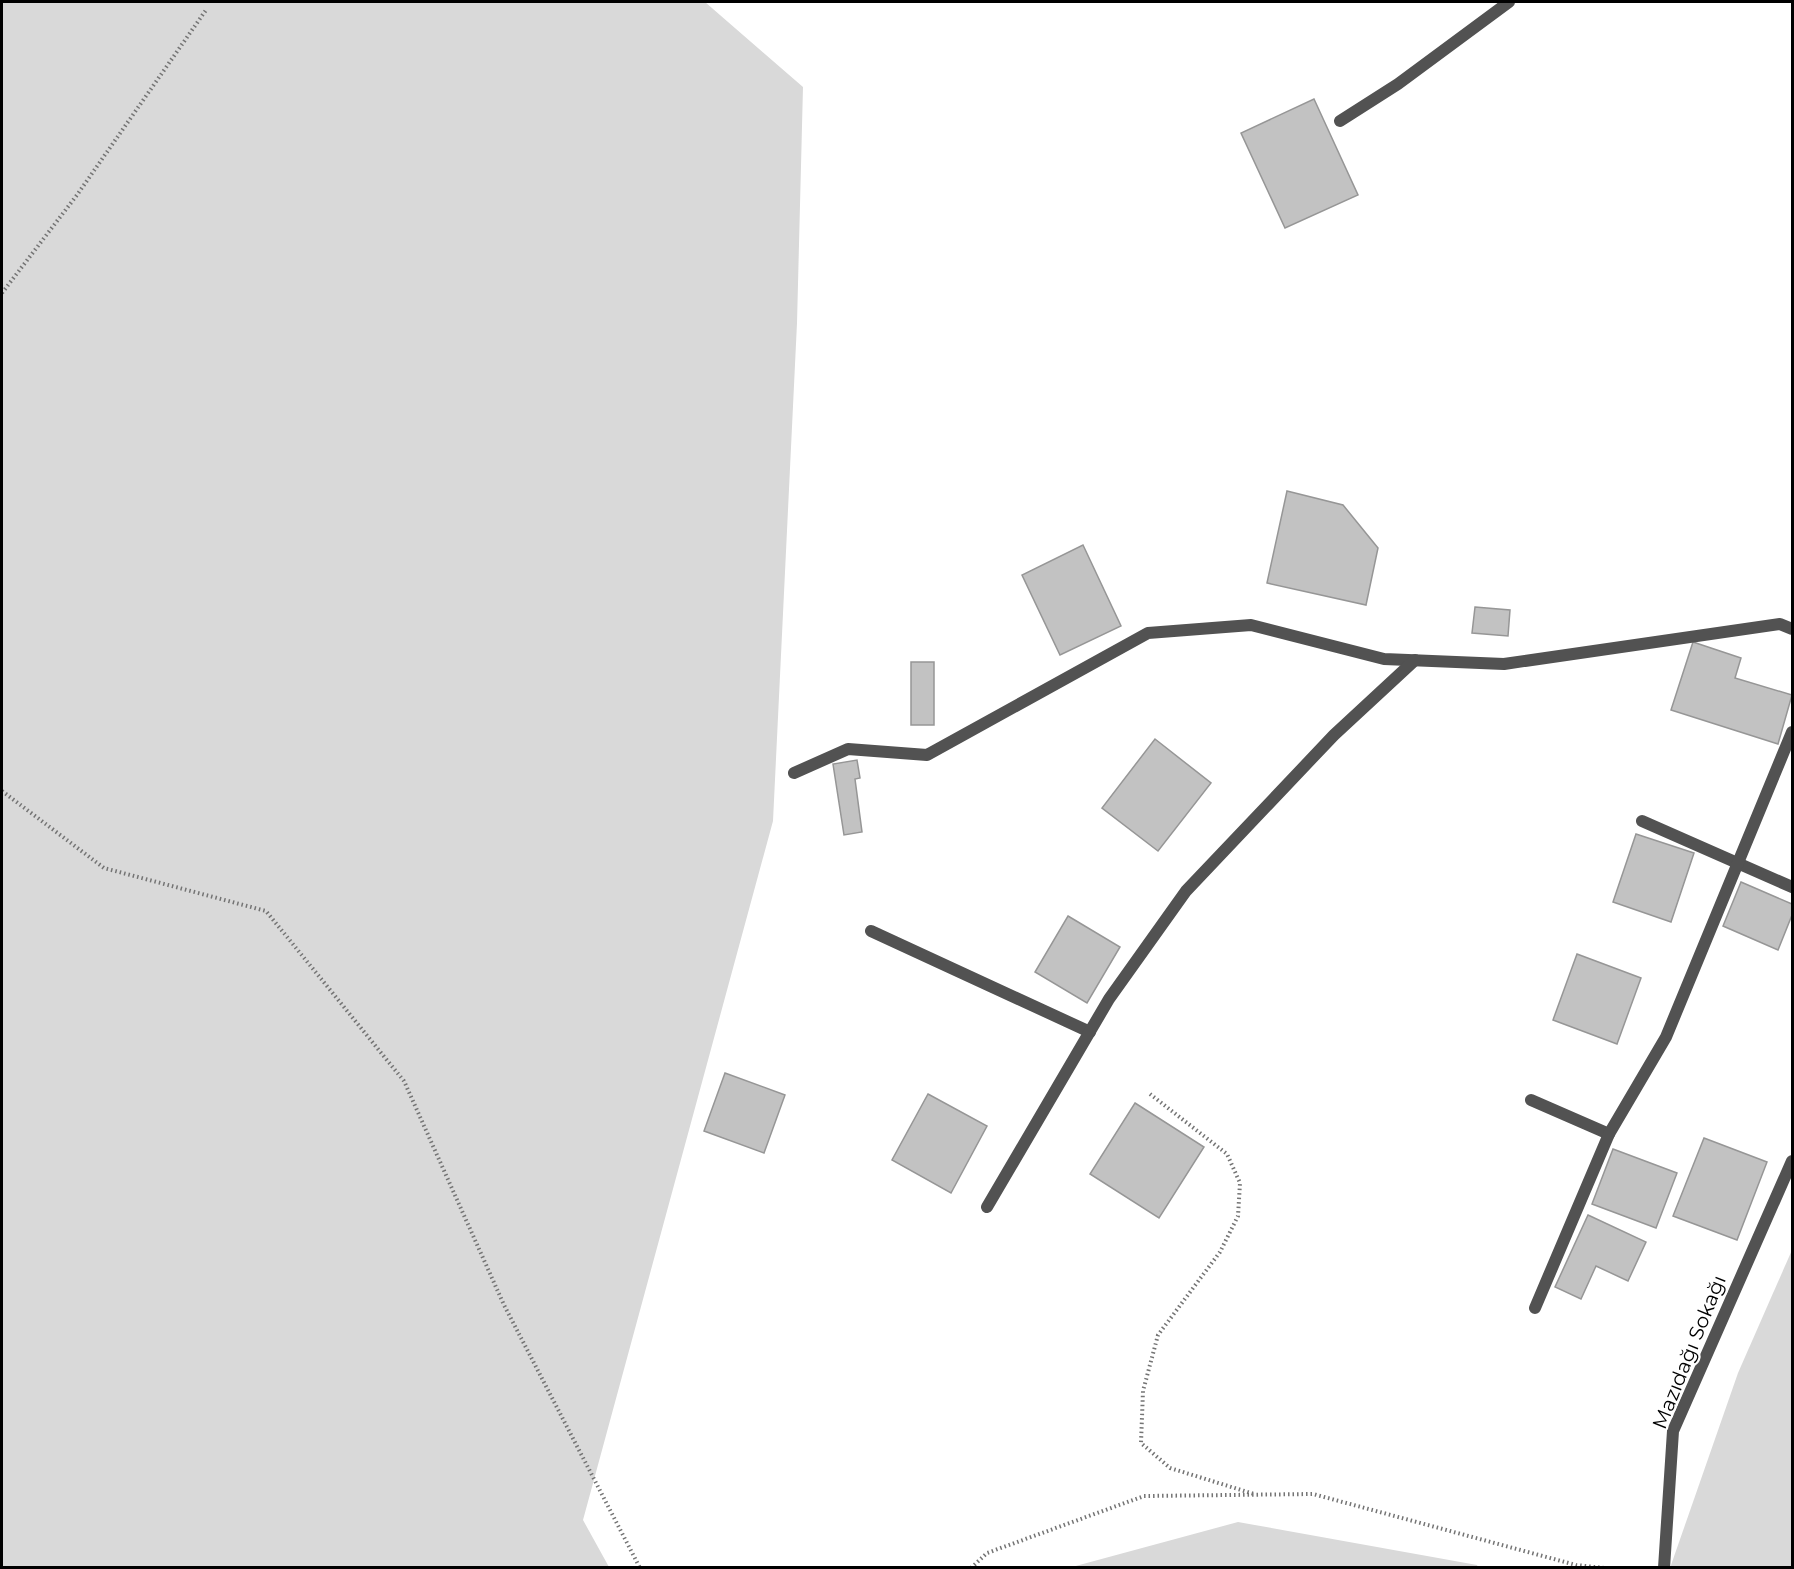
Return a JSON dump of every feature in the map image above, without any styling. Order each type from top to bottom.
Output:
[{"type":"street","points":[[1340,121],[1398,84],[1509,2]]},
{"type":"street","points":[[794,773],[848,749],[927,755],[1148,633],[1251,625],[1384,659],[1504,664],[1780,624],[1792,630]]},
{"type":"street","points":[[987,1208],[1109,999],[1186,891],[1334,735],[1415,660]]},
{"type":"street","points":[[1535,1308],[1609,1134],[1666,1037],[1792,732]]},
{"type":"street","points":[[1642,821],[1792,887]]},
{"type":"street","points":[[871,931],[1089,1032]]},
{"type":"street","points":[[1531,1100],[1609,1134]]},
{"type":"street","name":"Mazıdağı Sokağı","points":[[1664,1568],[1673,1431],[1792,1161]]},
{"type":"path","points":[[2,293],[76,195],[206,10]]},
{"type":"path","points":[[2,791],[104,868],[266,912],[404,1081],[504,1305],[640,1568]]},
{"type":"path","points":[[1150,1094],[1227,1154],[1240,1183],[1238,1216],[1220,1252],[1158,1335],[1143,1391],[1141,1443],[1170,1468],[1258,1495]]},
{"type":"path","points":[[971,1568],[987,1553],[1144,1496],[1313,1494],[1576,1565],[1604,1568]]},
{"type":"shaded area","points":[[2,2],[705,2],[803,87],[797,323],[773,821],[583,1520],[609,1567],[2,1567]]},
{"type":"shaded area","points":[[1792,1250],[1792,1567],[1670,1568],[1738,1373]]},
{"type":"shaded area","points":[[1238,1522],[1477,1565],[1478,1567],[1072,1567]]},
{"type":"building","points":[[1314,99],[1358,195],[1285,228],[1241,133]]},
{"type":"building","points":[[1287,491],[1343,505],[1378,548],[1366,605],[1267,583]]},
{"type":"building","points":[[1083,545],[1121,626],[1060,655],[1022,575]]},
{"type":"building","points":[[1475,607],[1510,610],[1508,636],[1472,633]]},
{"type":"building","points":[[1693,642],[1741,658],[1735,678],[1792,695],[1778,744],[1671,710]]},
{"type":"building","points":[[911,662],[934,662],[934,725],[911,725]]},
{"type":"building","points":[[1155,739],[1211,783],[1158,851],[1102,808]]},
{"type":"building","points":[[857,760],[860,778],[855,779],[862,832],[844,835],[833,764]]},
{"type":"building","points":[[1636,834],[1694,853],[1671,922],[1613,902]]},
{"type":"building","points":[[1741,882],[1792,904],[1792,915],[1778,950],[1723,926]]},
{"type":"building","points":[[1068,916],[1120,947],[1087,1003],[1035,972]]},
{"type":"building","points":[[1577,954],[1641,978],[1617,1044],[1553,1020]]},
{"type":"building","points":[[725,1073],[785,1095],[764,1153],[704,1131]]},
{"type":"building","points":[[928,1094],[987,1126],[951,1193],[892,1160]]},
{"type":"building","points":[[1135,1103],[1204,1147],[1159,1218],[1090,1174]]},
{"type":"building","points":[[1704,1138],[1767,1162],[1737,1240],[1673,1216]]},
{"type":"building","points":[[1613,1149],[1677,1173],[1656,1228],[1592,1204]]},
{"type":"building","points":[[1588,1215],[1646,1242],[1628,1281],[1596,1266],[1581,1299],[1555,1287]]}]
